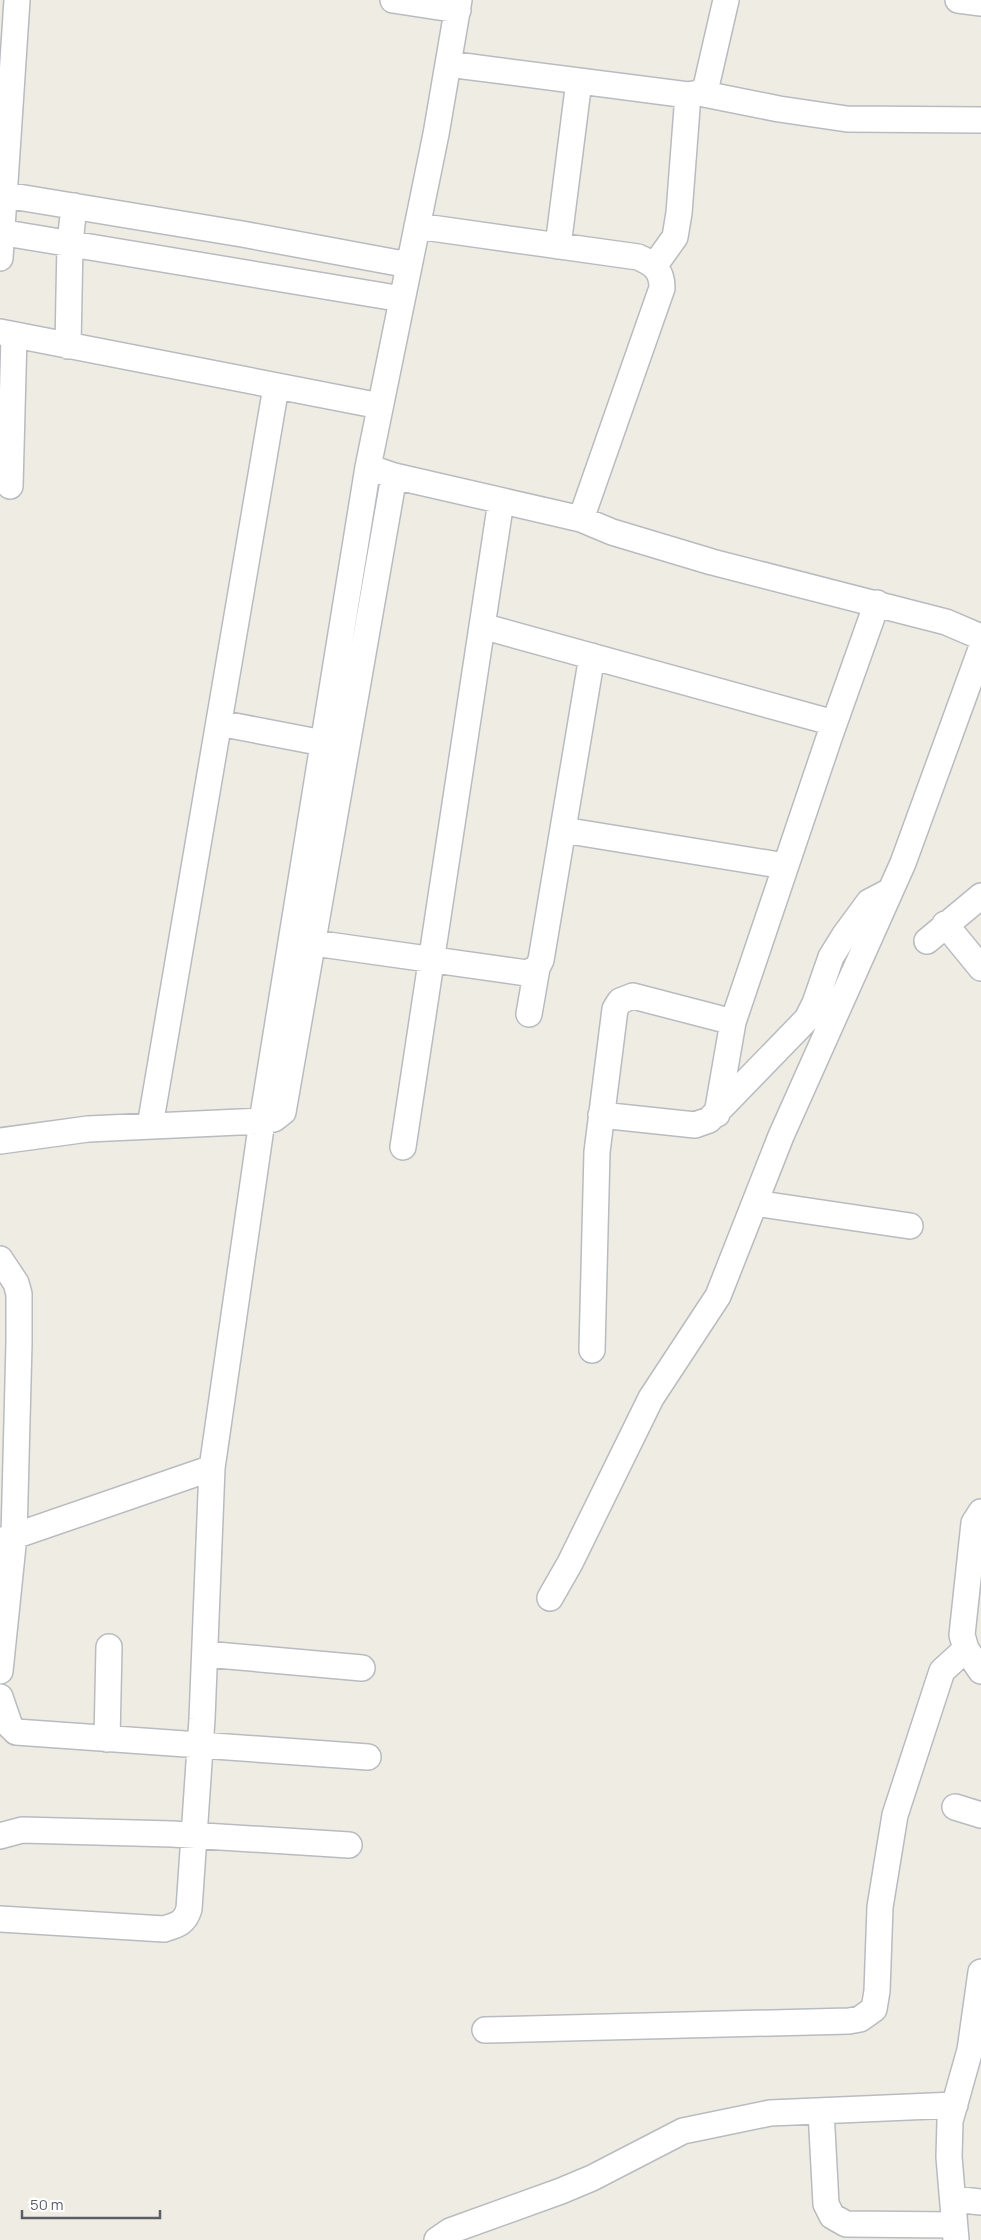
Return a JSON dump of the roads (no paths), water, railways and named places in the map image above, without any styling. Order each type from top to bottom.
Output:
[{"type":"street","points":[[0,258],[1,213],[17,0]]},
{"type":"street","points":[[0,1919],[164,1929],[186,1919],[189,1910],[201,1745],[212,1468],[262,1121],[368,468],[417,226],[458,5],[393,0]]},
{"type":"street","points":[[694,94],[706,87],[726,0]]},
{"type":"street","points":[[958,0],[981,3]]},
{"type":"street","points":[[448,64],[694,94],[848,119],[981,120]]},
{"type":"street","points":[[558,246],[579,81]]},
{"type":"street","points":[[655,265],[675,237],[694,94]]},
{"type":"street","points":[[1,213],[72,223],[242,234],[409,265]]},
{"type":"street","points":[[1,213],[72,223],[402,299]]},
{"type":"street","points":[[68,346],[72,223]]},
{"type":"street","points":[[417,226],[638,257],[655,265],[662,278],[662,288],[581,520]]},
{"type":"street","points":[[10,486],[6,402],[7,333],[380,406]]},
{"type":"street","points":[[150,1126],[276,387]]},
{"type":"street","points":[[368,468],[394,476],[581,520],[612,532],[712,562],[946,622],[981,637]]},
{"type":"street","points":[[0,1141],[88,1129],[262,1121],[274,1119],[283,1112],[394,476]]},
{"type":"street","points":[[404,1147],[501,501]]},
{"type":"street","points":[[717,1114],[733,1022],[834,722],[877,603]]},
{"type":"street","points":[[482,626],[834,722]]},
{"type":"street","points":[[550,1598],[570,1563],[651,1398],[718,1296],[781,1136],[903,863],[981,649]]},
{"type":"street","points":[[529,1014],[537,968],[541,960],[592,656]]},
{"type":"street","points":[[335,670],[359,677]]},
{"type":"street","points":[[219,723],[323,743]]},
{"type":"street","points":[[563,830],[785,866]]},
{"type":"street","points":[[601,1115],[695,1125],[709,1120],[717,1114],[752,1074],[807,1019],[815,1003],[831,957],[844,936],[869,902],[891,890]]},
{"type":"street","points":[[927,941],[945,924],[981,896]]},
{"type":"street","points":[[945,924],[981,968]]},
{"type":"street","points":[[314,943],[527,973],[537,968]]},
{"type":"street","points":[[592,1350],[597,1152],[615,1009],[620,1001],[632,996],[733,1022]]},
{"type":"street","points":[[755,1203],[910,1226]]},
{"type":"street","points":[[0,1259],[16,1283],[19,1294],[0,1671]]},
{"type":"street","points":[[7,1538],[212,1468]]},
{"type":"street","points":[[981,1512],[974,1523],[962,1635],[966,1648],[981,1670]]},
{"type":"street","points":[[107,1738],[109,1647]]},
{"type":"street","points":[[485,2030],[849,2021],[868,2014],[874,2009],[877,1991],[880,1907],[895,1815],[942,1671],[966,1648]]},
{"type":"street","points":[[205,1654],[362,1668]]},
{"type":"street","points":[[0,1697],[10,1726],[16,1732],[368,1757]]},
{"type":"street","points":[[955,1807],[981,1815]]},
{"type":"street","points":[[0,1836],[22,1830],[194,1836],[349,1845]]},
{"type":"street","points":[[822,2111],[826,2204],[832,2216],[846,2224],[955,2232],[950,2121],[970,2050],[981,1972]]},
{"type":"street","points":[[438,2240],[450,2231],[592,2178],[683,2131],[770,2113],[954,2105]]},
{"type":"street","points":[[953,2200],[981,2202]]}]
